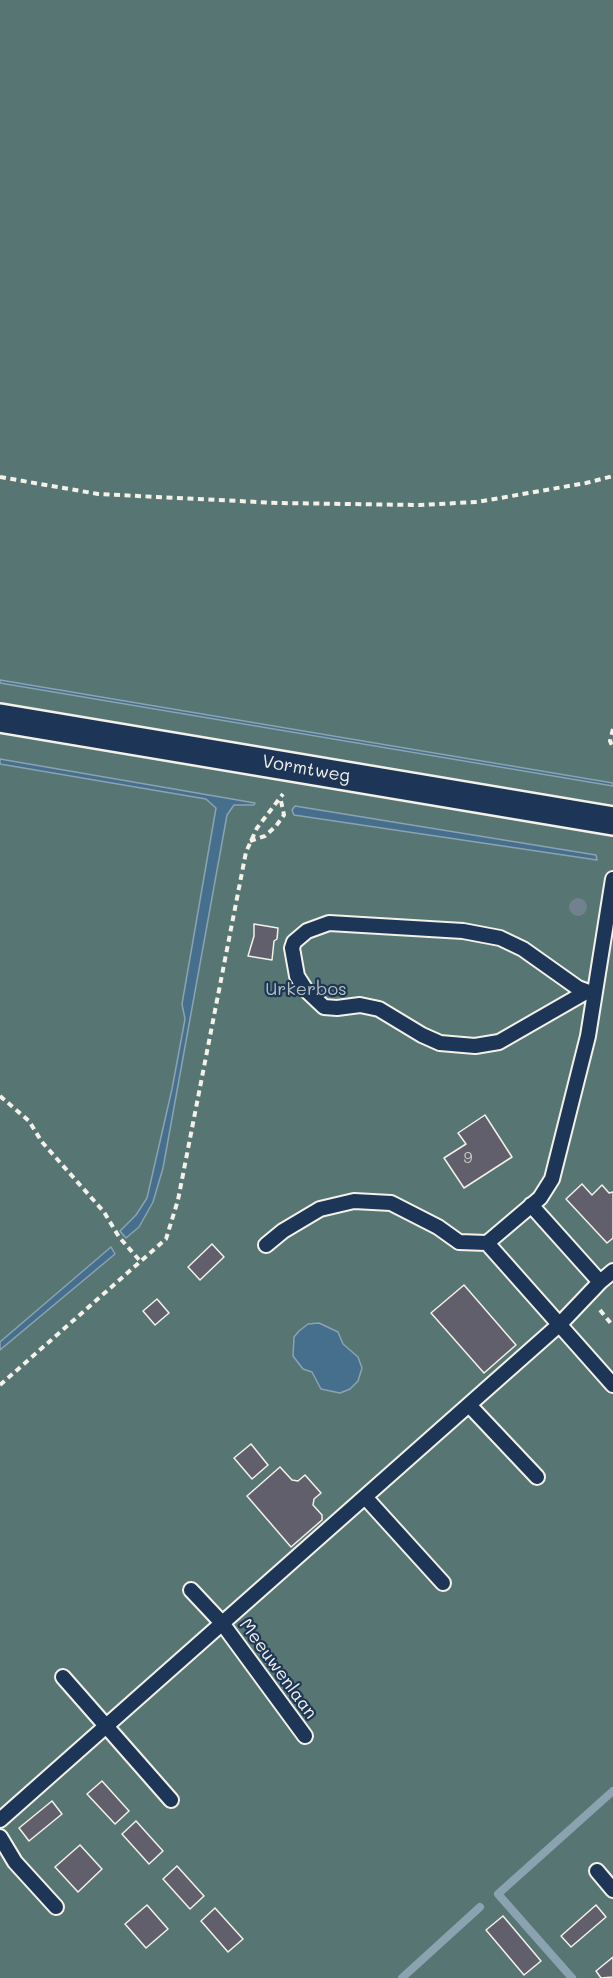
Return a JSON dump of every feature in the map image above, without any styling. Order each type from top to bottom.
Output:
[{"type":"street","name":"Vormtweg","points":[[0,718],[613,820]]},
{"type":"lane","points":[[266,1245],[283,1231],[320,1209],[354,1202],[391,1203],[438,1227],[459,1242],[487,1243],[547,1190],[552,1179],[588,1036],[590,993],[613,879]]},
{"type":"lane","points":[[329,923],[464,931],[500,938],[523,949],[590,993],[499,1042],[475,1046],[440,1042],[422,1035],[379,1009],[360,1005],[337,1008],[324,1006],[306,990],[297,976],[292,948],[294,942],[308,931],[329,923]]},
{"type":"lane","points":[[531,1205],[600,1282]]},
{"type":"lane","points":[[487,1243],[613,1385]]},
{"type":"lane","points":[[0,1820],[560,1324],[613,1270]]},
{"type":"lane","points":[[469,1405],[537,1477]]},
{"type":"lane","points":[[365,1497],[443,1583]]},
{"type":"lane","name":"Meeuwenlaan","points":[[191,1590],[222,1623],[305,1736]]},
{"type":"lane","points":[[63,1677],[171,1800]]},
{"type":"lane","points":[[0,1837],[15,1862],[56,1907]]},
{"type":"lane","points":[[597,1871],[613,1890]]},
{"type":"path","points":[[0,477],[98,494],[278,503],[419,505],[477,502],[586,483],[613,476]]},
{"type":"path","points":[[613,729],[610,741],[613,748]]},
{"type":"path","points":[[0,1385],[166,1239],[178,1200],[250,841],[283,795]]},
{"type":"path","points":[[250,841],[265,836],[276,826],[284,815],[280,801]]},
{"type":"path","points":[[0,1096],[29,1121],[42,1142],[104,1212],[119,1237],[141,1262]]},
{"type":"green space","name":"Urkerbos","points":[[0,0],[613,0],[613,1978],[0,1978]]},
{"type":"water","points":[[0,680],[613,783],[613,786],[0,683]]},
{"type":"water","points":[[0,759],[255,803],[254,805],[234,805],[227,815],[163,1168],[153,1202],[139,1227],[126,1238],[120,1231],[136,1215],[147,1198],[172,1089],[185,1019],[182,1004],[216,808],[206,799],[0,764]]},
{"type":"water","points":[[295,806],[596,855],[597,860],[294,815],[292,810]]},
{"type":"water","points":[[111,1247],[115,1254],[0,1350],[0,1342]]},
{"type":"water","points":[[319,1323],[338,1332],[343,1344],[358,1357],[362,1368],[358,1381],[350,1389],[340,1393],[321,1389],[312,1372],[303,1369],[293,1356],[294,1337],[308,1324]]},
{"type":"building","points":[[254,924],[278,928],[272,960],[248,956],[254,936]]},
{"type":"building","points":[[485,1115],[512,1157],[464,1188],[444,1158],[466,1144],[458,1133]]},
{"type":"building","points":[[582,1184],[592,1195],[602,1185],[609,1193],[613,1192],[613,1238],[607,1243],[566,1199]]},
{"type":"building","points":[[212,1244],[224,1257],[200,1280],[188,1267]]},
{"type":"building","points":[[464,1285],[516,1345],[484,1373],[431,1313]]},
{"type":"building","points":[[157,1299],[169,1313],[155,1325],[143,1311]]},
{"type":"building","points":[[251,1444],[268,1465],[252,1479],[234,1458]]},
{"type":"building","points":[[280,1467],[292,1480],[298,1481],[305,1475],[321,1493],[314,1499],[313,1505],[322,1515],[322,1520],[291,1547],[247,1496]]},
{"type":"building","points":[[102,1781],[129,1811],[115,1824],[87,1794]]},
{"type":"building","points":[[52,1801],[62,1814],[29,1841],[19,1828]]},
{"type":"building","points":[[136,1821],[163,1851],[149,1864],[122,1834]]},
{"type":"building","points":[[80,1845],[102,1869],[78,1892],[55,1867]]},
{"type":"building","points":[[177,1866],[204,1896],[190,1909],[163,1879]]},
{"type":"building","points":[[147,1905],[168,1929],[146,1948],[125,1924]]},
{"type":"building","points":[[596,1905],[606,1917],[571,1947],[561,1936]]},
{"type":"building","points":[[215,1908],[243,1939],[228,1952],[201,1921]]},
{"type":"building","points":[[503,1916],[541,1961],[524,1975],[486,1930]]},
{"type":"building","points":[[613,1957],[613,1977],[601,1978],[596,1971]]},
{"type":"waterway","points":[[572,1978],[498,1894],[613,1791]]},
{"type":"waterway","points":[[402,1978],[480,1907]]}]
